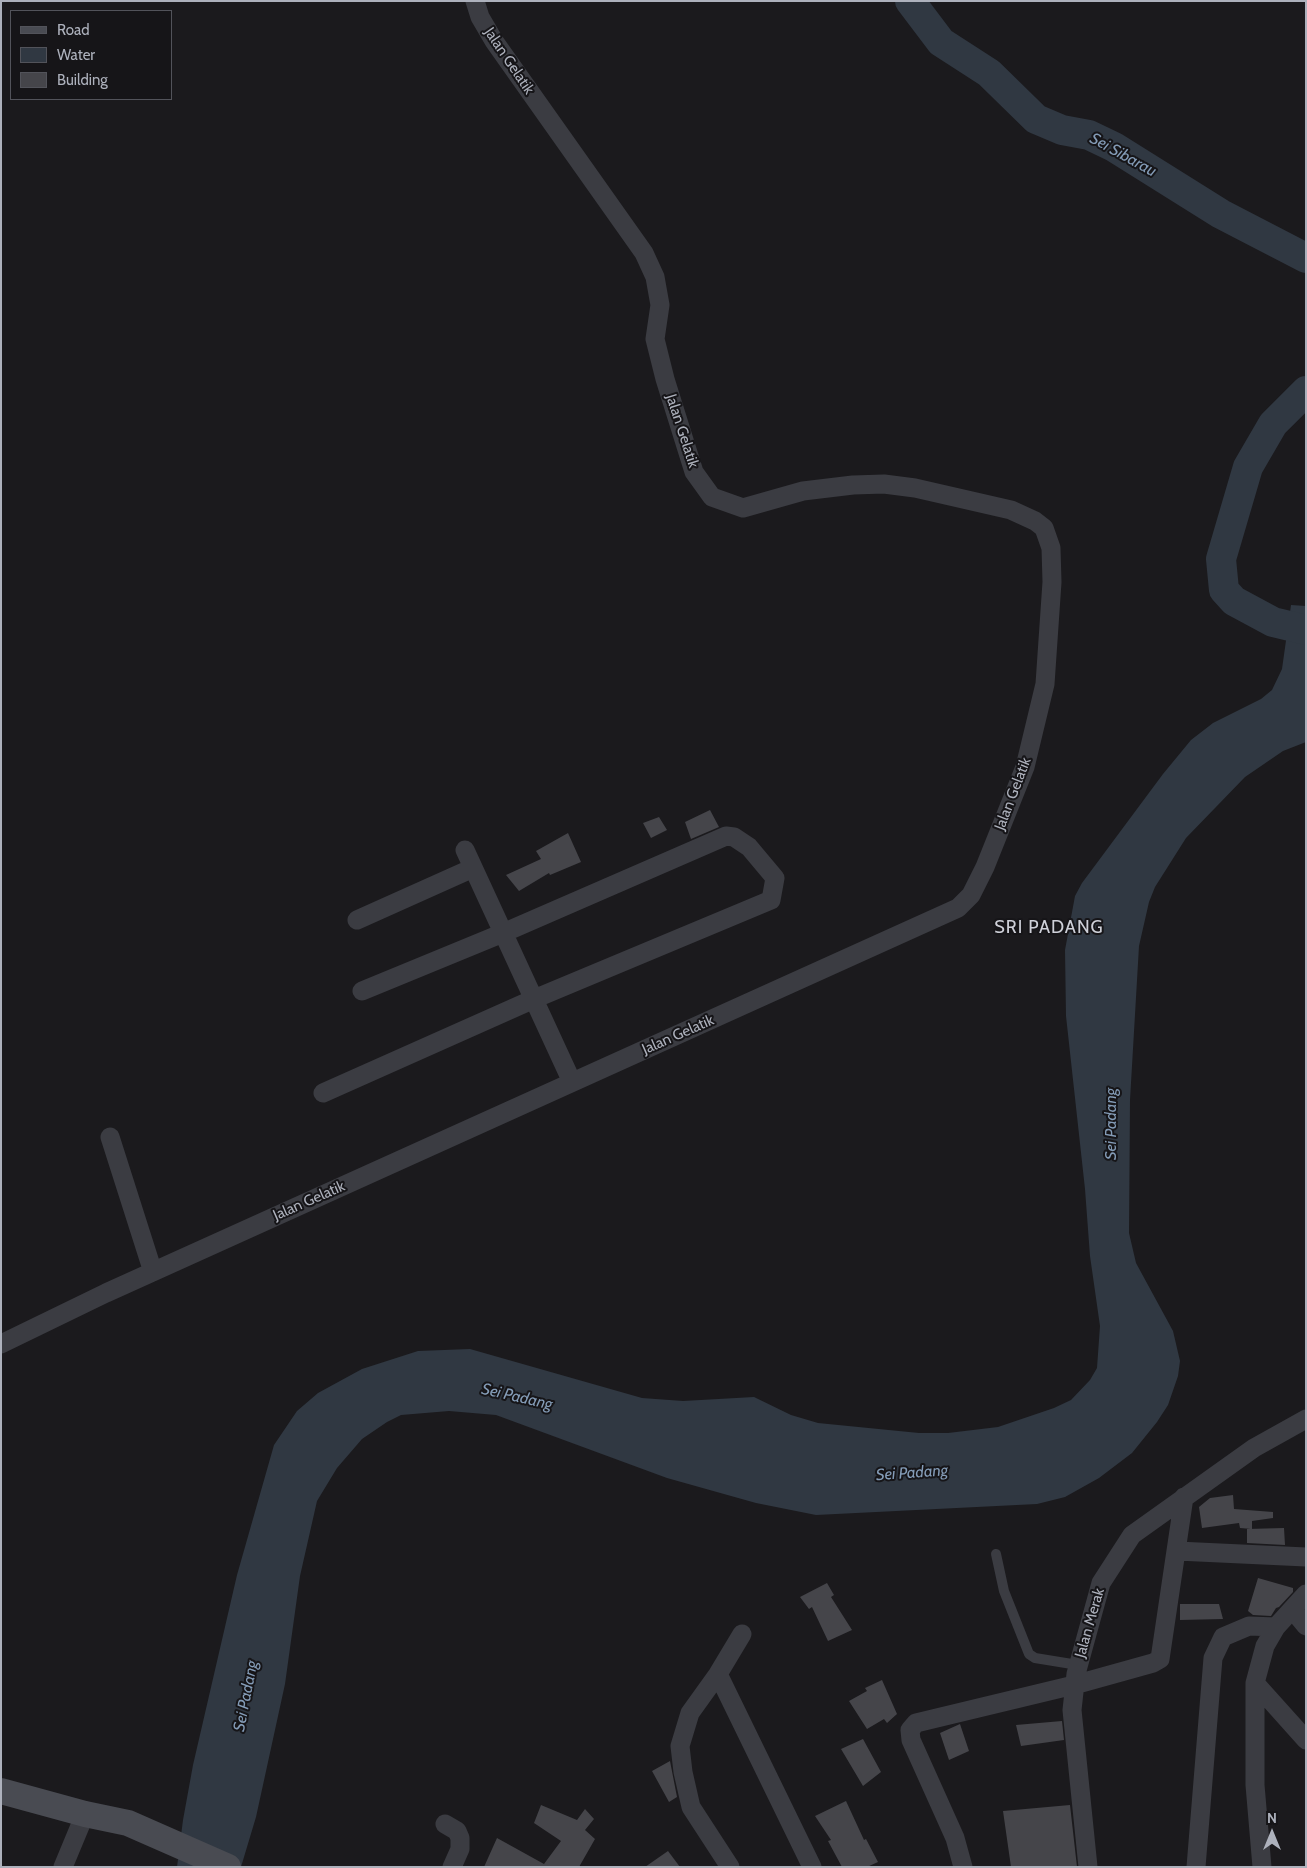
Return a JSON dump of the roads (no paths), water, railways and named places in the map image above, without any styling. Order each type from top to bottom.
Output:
[{"type":"main road","points":[[1,1791],[85,1814],[128,1823],[228,1867]]},
{"type":"street","name":"Jalan Gelatik","points":[[1,1344],[153,1272],[909,932],[958,908],[971,895],[1025,767],[1046,684],[1052,582],[1051,548],[1044,528],[1035,521],[1011,510],[915,488],[884,484],[853,485],[803,491],[743,508],[712,497],[694,472],[665,379],[655,339],[660,304],[655,277],[644,253],[502,55],[480,17],[475,1]]},
{"type":"street","points":[[323,1093],[534,999],[770,900],[775,878],[749,847],[734,837],[726,836],[503,933],[362,991]]},
{"type":"street","points":[[465,850],[572,1082]]},
{"type":"street","points":[[357,920],[473,868]]},
{"type":"street","points":[[110,1137],[153,1272]]},
{"type":"street","name":"Jalan Merak","points":[[1088,1867],[1072,1710],[1078,1665],[1101,1583],[1132,1535],[1254,1448],[1306,1418]]},
{"type":"street","points":[[963,1867],[955,1838],[910,1740],[910,1730],[916,1723],[1074,1684],[1153,1663],[1160,1659],[1184,1497]]},
{"type":"street","points":[[1177,1551],[1306,1556]]},
{"type":"street","points":[[1262,1867],[1255,1785],[1256,1683],[1265,1646],[1276,1627],[1306,1594]]},
{"type":"street","points":[[1292,1609],[1306,1626]]},
{"type":"street","points":[[1196,1867],[1213,1658],[1224,1637],[1249,1626],[1276,1627]]},
{"type":"street","points":[[730,1867],[691,1807],[683,1772],[680,1746],[690,1713],[718,1674],[742,1634]]},
{"type":"street","points":[[718,1674],[812,1867]]},
{"type":"street","points":[[1256,1683],[1306,1740]]},
{"type":"street","points":[[63,1867],[85,1814]]},
{"type":"street","points":[[444,1824],[457,1831],[460,1838],[460,1849],[452,1867]]},
{"type":"lane","points":[[996,1554],[1004,1591],[1029,1654],[1035,1658],[1078,1665]]},
{"type":"water","name":"Sei Padang","points":[[1291,605],[1306,606],[1306,742],[1283,751],[1245,777],[1186,838],[1155,887],[1149,902],[1139,946],[1130,1100],[1129,1233],[1136,1263],[1173,1331],[1180,1361],[1178,1376],[1168,1405],[1132,1453],[1099,1478],[1065,1497],[1037,1504],[816,1515],[756,1503],[667,1478],[496,1415],[449,1411],[401,1415],[362,1439],[337,1468],[317,1501],[300,1576],[285,1684],[256,1817],[241,1867],[177,1867],[193,1765],[237,1575],[274,1445],[297,1411],[318,1393],[362,1369],[418,1351],[470,1349],[642,1398],[683,1401],[754,1397],[791,1415],[818,1423],[919,1433],[948,1433],[998,1427],[1054,1408],[1071,1400],[1090,1380],[1097,1368],[1100,1326],[1090,1256],[1085,1189],[1066,1016],[1065,950],[1075,896],[1082,883],[1163,774],[1191,740],[1213,723],[1261,699],[1272,690],[1282,669]]},
{"type":"waterway","name":"Sei Sibarau","points":[[910,1],[941,42],[989,73],[1036,119],[1062,130],[1089,135],[1114,147],[1221,214],[1306,258]]},
{"type":"waterway","name":"Sei Sibarau","points":[[1306,391],[1273,424],[1248,467],[1221,559],[1224,590],[1234,601],[1273,622],[1306,630]]},
{"type":"district","name":"SRI PADANG","points":[[1049,928]]}]
